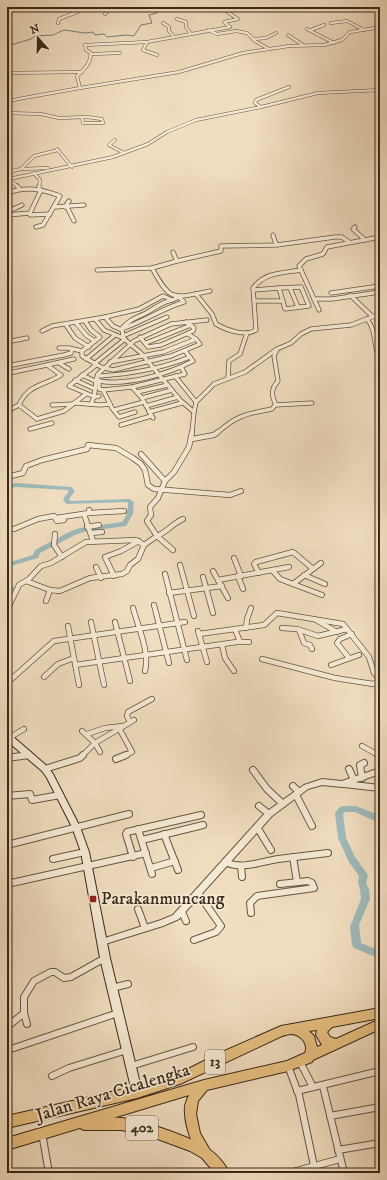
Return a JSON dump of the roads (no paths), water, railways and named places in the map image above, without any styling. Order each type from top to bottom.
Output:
[{"type":"main road","points":[[8,737],[45,769],[76,827],[85,852],[105,958],[137,1092]]},
{"type":"main road","name":"13","points":[[292,1029],[380,1013]]},
{"type":"main road","points":[[328,1023],[323,1028],[322,1035],[326,1042],[338,1044]]},
{"type":"main road","name":"13","points":[[304,1060],[380,1024]]},
{"type":"main road","points":[[292,1029],[304,1033],[309,1038],[312,1048],[310,1056],[304,1060]]},
{"type":"main road","name":"Jalan Raya Cicalengka","points":[[7,1122],[137,1092],[180,1079],[281,1031],[292,1029]]},
{"type":"main road","name":"Jalan Raya Cicalengka","points":[[7,1144],[204,1085],[288,1066],[304,1060]]},
{"type":"main road","name":"402","points":[[204,1085],[192,1100],[190,1112],[195,1137],[206,1154],[223,1173]]},
{"type":"main road","name":"402","points":[[73,1124],[121,1124],[144,1128],[193,1146],[206,1154]]},
{"type":"street","points":[[58,23],[59,19],[77,12],[84,7]]},
{"type":"street","points":[[105,14],[111,7]]},
{"type":"street","points":[[120,53],[92,54],[86,50],[85,45],[147,42],[208,30],[230,28],[224,22],[239,19],[220,7]]},
{"type":"street","points":[[345,17],[348,21],[364,30]]},
{"type":"street","points":[[177,19],[186,22],[186,27],[191,34]]},
{"type":"street","points":[[331,23],[348,21]]},
{"type":"street","points":[[163,23],[169,27],[169,31],[174,37]]},
{"type":"street","points":[[7,102],[80,88],[179,72],[239,54],[303,45],[317,46],[334,43],[345,38],[350,32],[375,28],[380,24]]},
{"type":"street","points":[[311,30],[324,25]]},
{"type":"street","points":[[306,29],[311,30],[334,43]]},
{"type":"street","points":[[208,30],[218,34],[236,31],[247,33],[253,39],[269,49]]},
{"type":"street","points":[[253,39],[266,38],[276,33]]},
{"type":"street","points":[[288,35],[303,45]]},
{"type":"street","points":[[147,42],[143,50],[157,55]]},
{"type":"street","points":[[80,88],[77,76],[82,72],[91,59],[92,54]]},
{"type":"street","points":[[42,72],[43,68]]},
{"type":"street","points":[[7,73],[82,72]]},
{"type":"street","points":[[261,107],[255,103],[256,100],[289,87]]},
{"type":"street","points":[[19,188],[9,179],[55,169],[72,167],[124,154],[151,143],[167,132],[194,120],[261,107],[318,93],[380,90]]},
{"type":"street","points":[[7,113],[37,114],[62,118],[82,118],[101,118],[104,123],[83,123],[82,118]]},
{"type":"street","points":[[115,140],[109,145],[124,154]]},
{"type":"street","points":[[21,169],[34,156],[58,150],[72,167]]},
{"type":"street","points":[[7,172],[21,169],[53,167],[55,169]]},
{"type":"street","points":[[7,214],[30,213],[42,192],[40,189],[40,180],[34,173]]},
{"type":"street","points":[[7,193],[19,188],[30,187],[60,196],[55,207],[46,218],[44,225],[36,226]]},
{"type":"street","points":[[68,201],[66,207],[74,221]]},
{"type":"street","points":[[7,214],[22,205]]},
{"type":"street","points":[[55,207],[84,205]]},
{"type":"street","points":[[30,215],[50,214]]},
{"type":"street","points":[[355,227],[354,229],[365,240]]},
{"type":"street","points":[[272,235],[276,244]]},
{"type":"street","points":[[97,270],[152,268],[206,254],[219,253],[221,251],[221,246],[276,244],[335,237],[343,238],[349,242]]},
{"type":"street","points":[[318,310],[299,266],[302,261],[311,256],[323,254],[327,247],[380,237]]},
{"type":"street","points":[[173,252],[177,261]]},
{"type":"street","points":[[105,317],[113,326],[122,329],[148,319],[173,305],[184,302],[179,297],[164,291],[152,268]]},
{"type":"street","points":[[196,294],[212,314],[216,324],[230,330],[247,333],[254,332],[256,330],[254,319],[255,285],[269,275],[301,270]]},
{"type":"street","points":[[331,293],[380,286]]},
{"type":"street","points":[[254,290],[279,288],[301,288],[309,305],[285,309],[279,288]]},
{"type":"street","points":[[290,288],[298,307]]},
{"type":"street","points":[[346,290],[372,316]]},
{"type":"street","points":[[123,338],[122,329],[130,319],[146,313],[163,302],[179,297],[210,291]]},
{"type":"street","points":[[314,299],[329,299],[380,292]]},
{"type":"street","points":[[42,331],[52,326],[76,323],[140,308],[163,296],[172,300]]},
{"type":"street","points":[[255,301],[283,301]]},
{"type":"street","points":[[163,310],[171,324]]},
{"type":"street","points":[[124,312],[130,319]]},
{"type":"street","points":[[173,550],[157,536],[147,521],[151,515],[151,505],[158,498],[166,481],[174,472],[189,448],[192,438],[196,402],[214,384],[245,372],[277,349],[291,343],[307,330],[351,325],[380,314]]},
{"type":"street","points":[[97,396],[86,394],[69,387],[123,338],[168,317]]},
{"type":"street","points":[[95,319],[104,330],[131,343],[153,367],[182,403],[194,412]]},
{"type":"street","points":[[367,319],[374,332],[376,351],[380,360]]},
{"type":"street","points":[[135,412],[119,417],[99,389],[97,381],[104,368],[131,343],[140,337],[171,324],[207,320]]},
{"type":"street","points":[[60,348],[83,350],[89,347],[100,337],[91,330],[85,321]]},
{"type":"street","points":[[146,346],[160,344],[188,334],[194,330],[191,325],[186,322]]},
{"type":"street","points":[[76,323],[83,333],[95,341]]},
{"type":"street","points":[[66,325],[71,334],[80,343],[89,347]]},
{"type":"street","points":[[146,346],[191,325]]},
{"type":"street","points":[[228,378],[229,361],[240,354],[247,333]]},
{"type":"street","points":[[80,343],[83,350],[81,355],[95,364],[113,370],[171,356],[200,344],[196,339],[188,334]]},
{"type":"street","points":[[86,359],[116,335]]},
{"type":"street","points":[[140,337],[146,346]]},
{"type":"street","points":[[7,342],[27,338]]},
{"type":"street","points":[[112,362],[172,349],[196,339]]},
{"type":"street","points":[[7,366],[64,355],[71,353],[72,349]]},
{"type":"street","points":[[276,405],[271,389],[278,382],[274,356],[277,349]]},
{"type":"street","points":[[82,375],[104,383],[119,382],[158,373],[181,367],[193,361],[185,351]]},
{"type":"street","points":[[100,376],[119,375],[178,362],[190,357]]},
{"type":"street","points":[[7,372],[9,374],[73,360],[78,364]]},
{"type":"street","points":[[59,363],[69,369]]},
{"type":"street","points":[[7,410],[19,404],[22,396],[35,386],[53,380],[61,375],[47,366]]},
{"type":"street","points":[[75,380],[99,389],[132,387],[185,374],[181,367]]},
{"type":"street","points":[[97,381],[104,368]]},
{"type":"street","points":[[176,376],[196,402]]},
{"type":"street","points":[[137,392],[168,385]]},
{"type":"street","points":[[132,387],[144,402],[151,415]]},
{"type":"street","points":[[91,404],[97,396],[99,389]]},
{"type":"street","points":[[114,410],[144,402],[172,390]]},
{"type":"street","points":[[19,404],[37,418],[58,414],[76,404],[86,394]]},
{"type":"street","points":[[97,396],[100,405]]},
{"type":"street","points":[[144,402],[178,397]]},
{"type":"street","points":[[121,425],[182,403]]},
{"type":"street","points":[[52,405],[110,404]]},
{"type":"street","points":[[192,438],[214,435],[229,422],[242,415],[272,409],[276,405],[312,404]]},
{"type":"street","points":[[131,406],[140,419]]},
{"type":"street","points":[[130,414],[134,421]]},
{"type":"street","points":[[37,418],[34,421],[37,426]]},
{"type":"street","points":[[30,429],[52,423]]},
{"type":"street","points":[[7,477],[22,474],[26,466],[42,460],[69,452],[84,450],[87,449],[88,446],[93,445],[117,448],[133,458],[141,464],[145,470],[148,485],[154,489],[230,495],[241,491]]},
{"type":"street","points":[[141,454],[166,481]]},
{"type":"street","points":[[56,518],[87,512],[124,511]]},
{"type":"street","points":[[87,512],[85,522],[92,541]]},
{"type":"street","points":[[7,529],[14,529],[38,519],[54,516],[57,521],[64,520]]},
{"type":"street","points":[[26,581],[50,590],[60,590],[87,579],[114,576],[127,571],[130,565],[138,559],[144,545],[164,533],[172,524],[183,519]]},
{"type":"street","points":[[89,530],[99,525]]},
{"type":"street","points":[[89,530],[102,532]]},
{"type":"street","points":[[55,534],[54,543],[62,557]]},
{"type":"street","points":[[7,616],[8,609],[18,587],[41,566],[62,557],[86,542],[139,540],[144,545]]},
{"type":"street","points":[[114,576],[105,557],[121,551],[139,540]]},
{"type":"street","points":[[259,573],[254,564],[256,562],[293,552],[312,568]]},
{"type":"street","points":[[234,558],[243,589]]},
{"type":"street","points":[[293,584],[312,568],[321,563]]},
{"type":"street","points":[[180,565],[194,616]]},
{"type":"street","points":[[96,567],[101,578]]},
{"type":"street","points":[[218,580],[273,572],[289,567]]},
{"type":"street","points":[[212,571],[228,598]]},
{"type":"street","points":[[273,572],[280,579],[286,580],[322,595]]},
{"type":"street","points":[[165,574],[187,660]]},
{"type":"street","points":[[304,574],[325,584]]},
{"type":"street","points":[[203,577],[212,613]]},
{"type":"street","points":[[169,593],[222,586]]},
{"type":"street","points":[[46,601],[50,590]]},
{"type":"street","points":[[154,605],[169,663]]},
{"type":"street","points":[[133,608],[147,666],[144,671]]},
{"type":"street","points":[[246,628],[247,619],[251,608]]},
{"type":"street","points":[[207,662],[199,633],[264,625],[277,613],[340,623],[352,634],[369,657],[374,673],[380,680],[373,684],[335,678],[262,658]]},
{"type":"street","points":[[313,618],[338,632]]},
{"type":"street","points":[[91,622],[104,685]]},
{"type":"street","points":[[115,622],[130,681]]},
{"type":"street","points":[[7,683],[53,642],[71,638],[185,622]]},
{"type":"street","points":[[68,626],[76,665],[78,686]]},
{"type":"street","points":[[282,628],[299,630],[318,636],[347,629]]},
{"type":"street","points":[[235,629],[240,642]]},
{"type":"street","points":[[299,630],[304,642],[310,645],[312,649]]},
{"type":"street","points":[[349,658],[337,643],[340,639],[352,634]]},
{"type":"street","points":[[76,665],[249,642]]},
{"type":"street","points":[[222,645],[225,658],[234,671]]},
{"type":"street","points":[[331,665],[359,656]]},
{"type":"street","points":[[44,677],[58,664],[74,658]]},
{"type":"street","points":[[45,769],[80,758],[95,743],[132,721],[127,716],[128,712],[152,699]]},
{"type":"street","points":[[100,752],[95,743],[85,732],[121,727]]},
{"type":"street","points":[[116,758],[132,752],[121,727]]},
{"type":"street","points":[[8,737],[24,729]]},
{"type":"street","points":[[362,746],[380,756]]},
{"type":"street","points":[[7,758],[29,755]]},
{"type":"street","points":[[362,778],[360,765],[364,763]]},
{"type":"street","points":[[349,769],[349,782]]},
{"type":"street","points":[[253,770],[267,789],[283,804]]},
{"type":"street","points":[[349,782],[380,771]]},
{"type":"street","points":[[102,942],[172,919],[182,912],[269,814],[306,787],[328,782],[349,782],[380,788]]},
{"type":"street","points":[[293,786],[298,793],[312,826]]},
{"type":"street","points":[[7,796],[30,794],[32,800],[60,795]]},
{"type":"street","points":[[259,806],[269,814]]},
{"type":"street","points":[[7,845],[36,840],[76,827],[128,814]]},
{"type":"street","points":[[133,857],[126,832],[201,815]]},
{"type":"street","points":[[142,840],[203,825]]},
{"type":"street","points":[[257,827],[271,850]]},
{"type":"street","points":[[138,829],[152,871],[175,861]]},
{"type":"street","points":[[164,834],[178,870]]},
{"type":"street","points":[[53,859],[85,852]]},
{"type":"street","points":[[225,862],[233,866],[253,866],[271,860],[328,852]]},
{"type":"street","points":[[7,875],[8,884],[87,865],[133,857],[146,853]]},
{"type":"street","points":[[293,857],[297,882]]},
{"type":"street","points":[[242,866],[242,877]]},
{"type":"street","points":[[250,913],[249,906],[255,897],[314,888],[308,881],[280,884]]},
{"type":"street","points":[[194,940],[216,932],[221,926],[198,893]]},
{"type":"street","points":[[138,908],[144,928]]},
{"type":"street","points":[[182,912],[186,921]]},
{"type":"street","points":[[27,1024],[24,1013],[24,997],[34,981],[52,972],[55,972],[64,978],[71,977],[105,958]]},
{"type":"street","points":[[112,988],[128,984]]},
{"type":"street","points":[[7,1027],[24,1013]]},
{"type":"street","points":[[7,1049],[14,1048],[118,1013]]},
{"type":"street","points":[[131,1066],[193,1047]]},
{"type":"street","points":[[52,1076],[69,1068],[127,1050]]},
{"type":"street","points":[[304,1060],[313,1088]]},
{"type":"street","points":[[288,1066],[298,1091],[314,1166]]},
{"type":"street","points":[[298,1091],[380,1071]]},
{"type":"street","points":[[323,1086],[344,1173]]},
{"type":"street","points":[[330,1116],[380,1107]]},
{"type":"street","points":[[42,1133],[49,1173]]},
{"type":"street","points":[[338,1150],[380,1143]]},
{"type":"street","points":[[289,1173],[340,1159]]},
{"type":"waterway","points":[[7,46],[31,39],[35,36],[53,35],[64,30],[85,33],[93,32],[95,35],[104,34],[107,37],[126,35],[134,36],[141,25],[152,23],[149,15],[157,13],[156,11],[162,8],[159,7]]},
{"type":"waterway","points":[[7,486],[17,485],[69,488],[72,491],[66,499],[68,503],[127,500],[131,502],[131,511],[124,524],[82,530],[73,533],[37,552],[36,556],[7,565]]},
{"type":"waterway","points":[[7,583],[11,588],[7,595]]},
{"type":"waterway","points":[[380,817],[375,818],[356,809],[343,809],[339,813],[342,838],[352,859],[364,875],[362,883],[366,894],[364,904],[355,925],[357,945],[380,955]]},
{"type":"place","name":"Parakanmuncang","points":[[93,899]]}]
